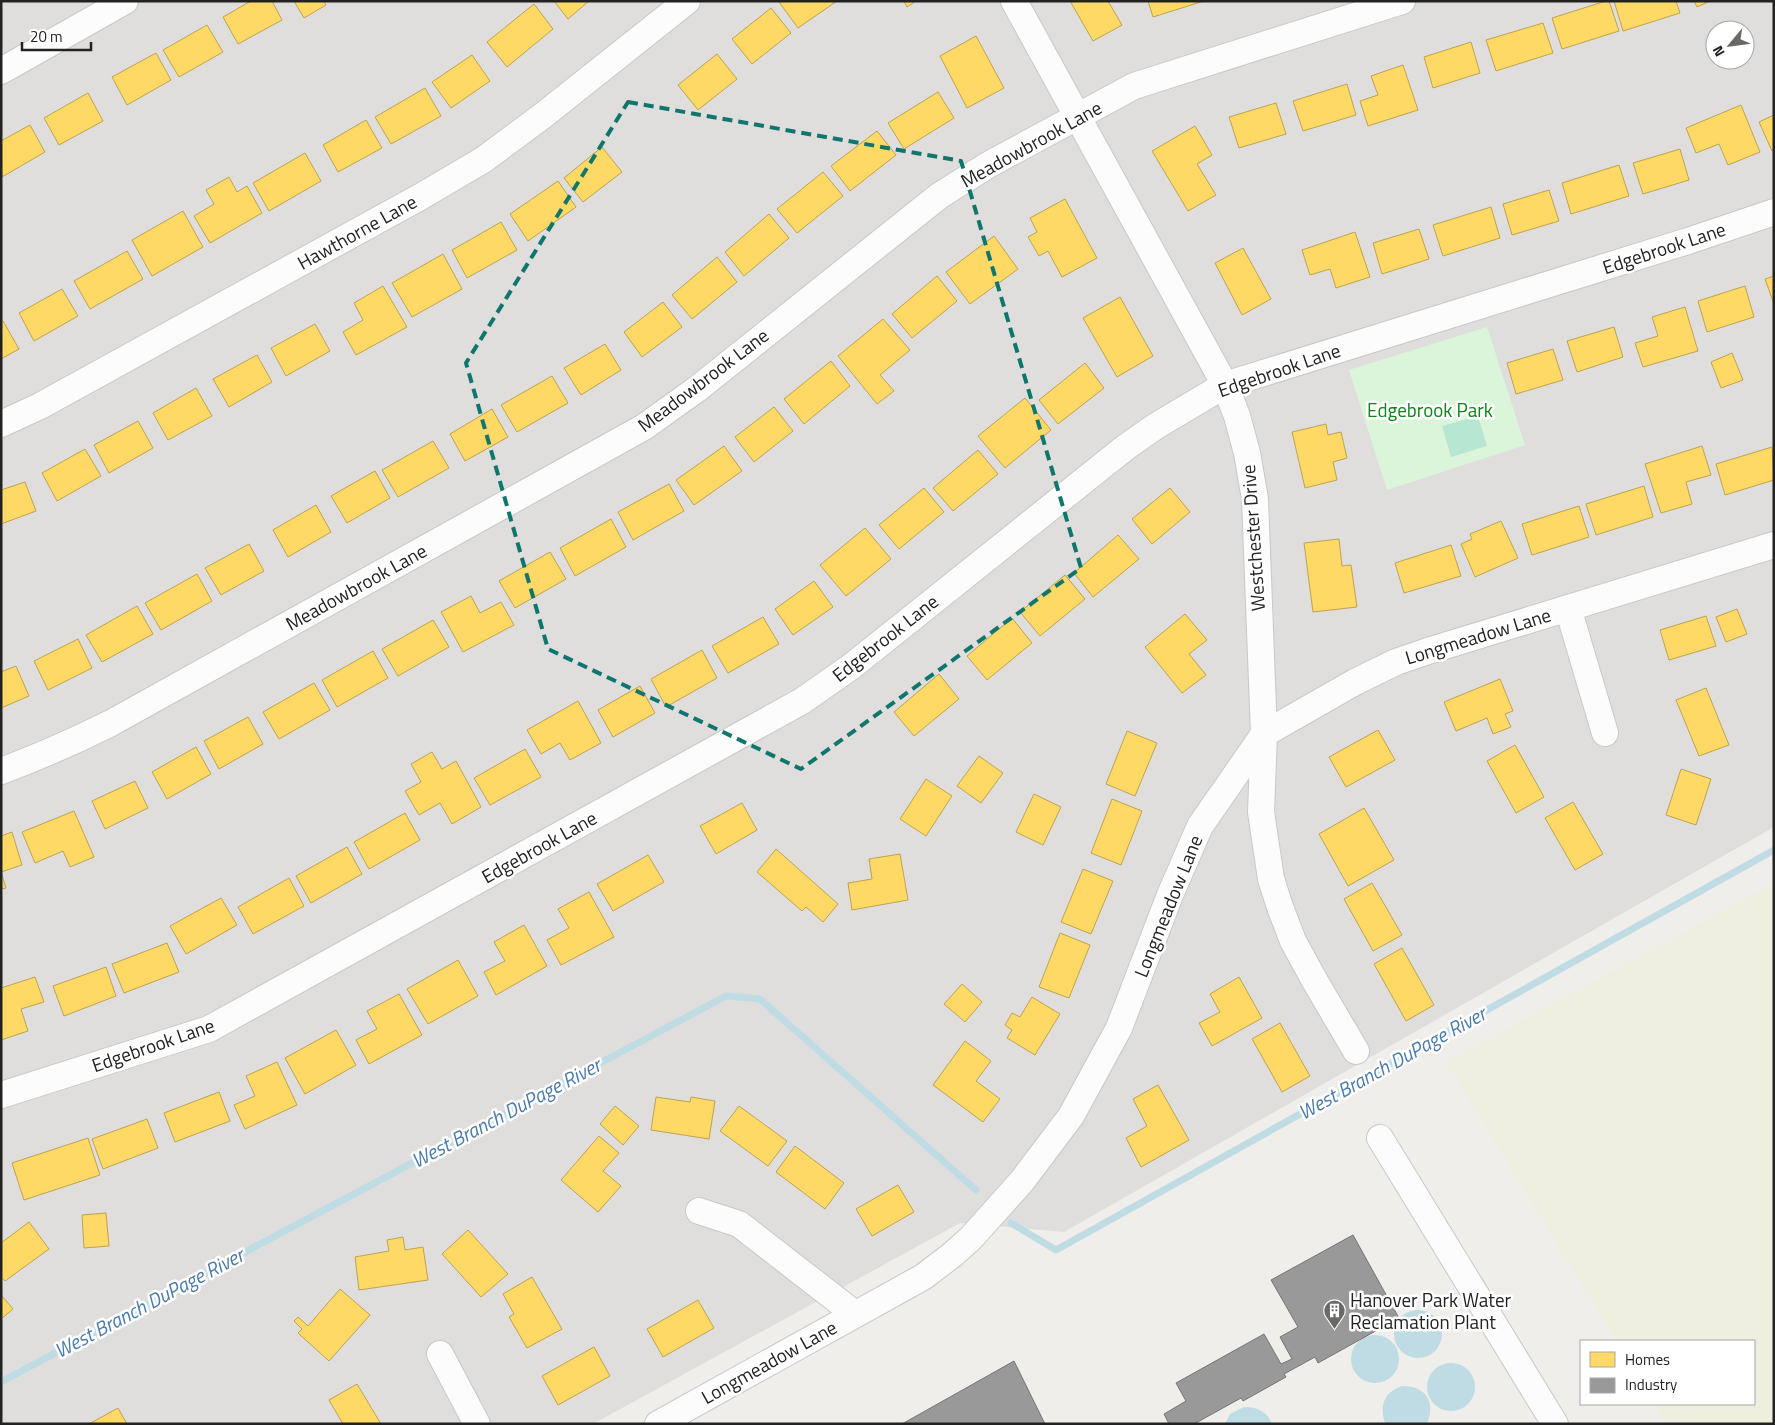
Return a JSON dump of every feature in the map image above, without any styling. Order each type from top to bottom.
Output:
[{"type":"street","points":[[1,71],[125,1]]},
{"type":"street","name":"Hawthorne Lane","points":[[1,424],[40,406],[420,197],[483,160],[541,117],[686,1]]},
{"type":"street","name":"Westchester Drive","points":[[1014,1],[1225,385],[1236,416],[1247,453],[1254,499],[1264,734],[1262,812],[1271,879],[1293,941],[1356,1051]]},
{"type":"street","name":"Meadowbrook Lane","points":[[1,771],[70,744],[111,723],[644,427],[697,389],[939,196],[988,165],[1077,116],[1134,86],[1402,1]]},
{"type":"street","name":"Edgebrook Lane","points":[[1,1095],[209,1030],[802,701],[852,666],[1126,447],[1156,426],[1225,385],[1679,244],[1774,212]]},
{"type":"street","name":"Longmeadow Lane","points":[[658,1424],[922,1277],[971,1238],[1022,1181],[1071,1116],[1119,1028],[1170,895],[1200,826],[1264,734],[1355,682],[1396,662],[1774,545]]},
{"type":"street","name":"Longmeadow Lane","points":[[1568,608],[1605,733]]},
{"type":"street","points":[[1380,1138],[1555,1424]]},
{"type":"street","name":"Longmeadow Lane","points":[[699,1210],[739,1224],[855,1314]]},
{"type":"street","points":[[440,1354],[477,1424]]},
{"type":"highlighted area","points":[[628,102],[961,161],[1081,568],[801,769],[548,649],[466,363]]},
{"type":"shaded area","points":[[1,1],[1774,1],[1774,827],[1064,1232],[960,1223],[593,1424],[1,1424]]},
{"type":"green space","name":"Edgebrook Park","points":[[1487,327],[1525,445],[1387,490],[1349,370]]},
{"type":"green space","points":[[1478,416],[1487,446],[1451,457],[1442,426]]},
{"type":"green space","points":[[1774,883],[1774,1424],[1667,1424],[1655,1405],[1755,1405],[1755,1340],[1615,1340],[1446,1062]]},
{"type":"water","points":[[1413,1310],[1423,1310],[1432,1314],[1438,1320],[1441,1325],[1441,1343],[1432,1354],[1423,1358],[1413,1358],[1404,1354],[1398,1348],[1394,1339],[1394,1329],[1398,1320],[1404,1314]]},
{"type":"water","points":[[1370,1335],[1380,1335],[1389,1339],[1395,1345],[1398,1350],[1398,1368],[1389,1379],[1380,1383],[1370,1383],[1361,1379],[1355,1373],[1351,1364],[1351,1354],[1355,1345],[1361,1339]]},
{"type":"water","points":[[1446,1363],[1456,1363],[1465,1367],[1471,1373],[1474,1378],[1474,1396],[1465,1407],[1456,1411],[1446,1411],[1437,1407],[1431,1401],[1427,1392],[1427,1382],[1431,1373],[1437,1367]]},
{"type":"water","points":[[1402,1386],[1417,1389],[1427,1397],[1430,1409],[1427,1424],[1385,1423],[1383,1405],[1385,1400],[1391,1392]]},
{"type":"water","points":[[1244,1407],[1261,1411],[1272,1424],[1225,1424],[1230,1414]]},
{"type":"building: Homes","points":[[251,1],[272,1],[282,20],[238,44],[223,17]]},
{"type":"building: Homes","points":[[294,1],[324,1],[326,5],[304,18]]},
{"type":"building: Homes","points":[[554,1],[589,1],[568,19]]},
{"type":"building: Homes","points":[[837,1],[798,28],[779,2]]},
{"type":"building: Homes","points":[[904,1],[916,1],[907,7]]},
{"type":"building: Homes","points":[[1070,1],[1108,1],[1122,25],[1093,41]]},
{"type":"building: Homes","points":[[1148,1],[1204,1],[1153,17]]},
{"type":"building: Homes","points":[[1609,1],[1619,31],[1562,49],[1552,18]]},
{"type":"building: Homes","points":[[1614,1],[1676,1],[1680,13],[1623,31]]},
{"type":"building: Homes","points":[[1694,1],[1710,1],[1697,7]]},
{"type":"building: Homes","points":[[534,4],[553,29],[507,67],[487,42]]},
{"type":"building: Homes","points":[[771,8],[791,33],[752,64],[732,39]]},
{"type":"building: Homes","points":[[1543,23],[1553,53],[1496,71],[1486,40]]},
{"type":"building: Homes","points":[[207,25],[223,52],[179,77],[163,50]]},
{"type":"building: Homes","points":[[976,36],[1004,88],[967,108],[940,56]]},
{"type":"building: Homes","points":[[1471,42],[1480,73],[1433,88],[1424,57]]},
{"type":"building: Homes","points":[[156,53],[171,80],[127,105],[112,77]]},
{"type":"building: Homes","points":[[717,54],[737,79],[698,110],[678,85]]},
{"type":"building: Homes","points":[[472,55],[490,81],[451,108],[432,82]]},
{"type":"building: Homes","points":[[1403,65],[1418,110],[1368,126],[1360,101],[1378,95],[1371,76]]},
{"type":"building: Homes","points":[[1347,84],[1356,115],[1303,131],[1293,101]]},
{"type":"building: Homes","points":[[425,88],[441,116],[391,144],[375,117]]},
{"type":"building: Homes","points":[[938,92],[954,118],[904,149],[888,123]]},
{"type":"building: Homes","points":[[88,93],[103,121],[59,145],[44,118]]},
{"type":"building: Homes","points":[[1276,103],[1286,134],[1239,148],[1229,117]]},
{"type":"building: Homes","points":[[1741,105],[1760,152],[1728,165],[1719,144],[1696,153],[1686,128]]},
{"type":"building: Homes","points":[[1774,115],[1774,150],[1772,151],[1759,122]]},
{"type":"building: Homes","points":[[366,120],[382,148],[338,172],[323,145]]},
{"type":"building: Homes","points":[[30,125],[45,152],[2,177],[1,141]]},
{"type":"building: Homes","points":[[1195,126],[1212,155],[1197,164],[1216,195],[1188,211],[1152,151]]},
{"type":"building: Homes","points":[[877,131],[896,155],[850,191],[831,166]]},
{"type":"building: Homes","points":[[602,147],[622,172],[583,202],[564,178]]},
{"type":"building: Homes","points":[[1680,149],[1689,180],[1643,194],[1633,163]]},
{"type":"building: Homes","points":[[305,153],[321,181],[269,211],[253,183]]},
{"type":"building: Homes","points":[[1619,165],[1629,196],[1571,214],[1562,183]]},
{"type":"building: Homes","points":[[823,172],[843,196],[797,233],[777,209]]},
{"type":"building: Homes","points":[[229,177],[237,192],[247,186],[262,213],[210,243],[194,216],[214,204],[206,190]]},
{"type":"building: Homes","points":[[558,181],[576,207],[528,241],[510,214]]},
{"type":"building: Homes","points":[[1549,190],[1559,221],[1512,235],[1503,204]]},
{"type":"building: Homes","points":[[1065,199],[1097,258],[1062,277],[1048,251],[1039,256],[1028,237],[1037,232],[1030,218]]},
{"type":"building: Homes","points":[[1491,207],[1500,238],[1443,256],[1433,225]]},
{"type":"building: Homes","points":[[183,211],[203,247],[152,276],[132,240]]},
{"type":"building: Homes","points":[[769,214],[789,238],[744,276],[725,252]]},
{"type":"building: Homes","points":[[501,222],[517,250],[467,278],[452,250]]},
{"type":"building: Homes","points":[[1419,229],[1429,259],[1382,274],[1373,243]]},
{"type":"building: Homes","points":[[1355,232],[1370,277],[1336,288],[1330,269],[1310,275],[1302,250]]},
{"type":"building: Homes","points":[[994,236],[1018,269],[970,304],[946,272]]},
{"type":"building: Homes","points":[[1243,248],[1271,299],[1242,315],[1215,263]]},
{"type":"building: Homes","points":[[127,251],[143,279],[90,309],[74,281]]},
{"type":"building: Homes","points":[[443,254],[462,289],[412,317],[392,283]]},
{"type":"building: Homes","points":[[717,257],[737,282],[692,319],[672,295]]},
{"type":"building: Homes","points":[[937,276],[957,301],[912,338],[892,314]]},
{"type":"building: Homes","points":[[1774,276],[1774,304],[1765,279]]},
{"type":"building: Homes","points":[[383,286],[407,327],[356,355],[343,332],[363,320],[354,303]]},
{"type":"building: Homes","points":[[1745,286],[1754,317],[1707,332],[1698,301]]},
{"type":"building: Homes","points":[[62,289],[78,316],[34,341],[19,313]]},
{"type":"building: Homes","points":[[1120,297],[1153,356],[1117,377],[1083,318]]},
{"type":"building: Homes","points":[[663,302],[682,327],[642,357],[624,332]]},
{"type":"building: Homes","points":[[1685,307],[1698,351],[1643,367],[1635,343],[1658,336],[1652,317]]},
{"type":"building: Homes","points":[[883,319],[910,350],[880,375],[894,391],[877,404],[838,356]]},
{"type":"building: Homes","points":[[3,321],[19,349],[1,359],[1,322]]},
{"type":"building: Homes","points":[[315,324],[330,351],[286,376],[271,348]]},
{"type":"building: Homes","points":[[1614,327],[1623,357],[1577,372],[1567,341]]},
{"type":"building: Homes","points":[[605,344],[621,370],[581,395],[564,368]]},
{"type":"building: Homes","points":[[1553,349],[1563,380],[1516,394],[1507,363]]},
{"type":"building: Homes","points":[[1732,353],[1743,380],[1721,388],[1711,362]]},
{"type":"building: Homes","points":[[257,355],[272,382],[229,407],[213,379]]},
{"type":"building: Homes","points":[[831,361],[850,386],[804,424],[784,399]]},
{"type":"building: Homes","points":[[1085,363],[1104,388],[1058,424],[1039,400]]},
{"type":"building: Homes","points":[[552,376],[568,403],[517,432],[501,405]]},
{"type":"building: Homes","points":[[196,388],[212,416],[168,440],[153,413]]},
{"type":"building: Homes","points":[[1025,398],[1051,430],[1005,468],[978,436]]},
{"type":"building: Homes","points":[[774,407],[793,431],[754,462],[735,437]]},
{"type":"building: Homes","points":[[492,409],[508,437],[465,461],[450,434]]},
{"type":"building: Homes","points":[[138,421],[153,448],[109,473],[94,445]]},
{"type":"building: Homes","points":[[1326,424],[1328,435],[1341,432],[1347,458],[1333,462],[1337,480],[1305,488],[1292,432]]},
{"type":"building: Homes","points":[[433,441],[449,468],[398,497],[382,470]]},
{"type":"building: Homes","points":[[724,446],[742,471],[694,505],[676,480]]},
{"type":"building: Homes","points":[[1702,446],[1711,475],[1686,482],[1692,504],[1661,513],[1645,464]]},
{"type":"building: Homes","points":[[1772,447],[1774,480],[1725,495],[1716,464]]},
{"type":"building: Homes","points":[[85,449],[101,476],[57,501],[42,473]]},
{"type":"building: Homes","points":[[978,450],[998,474],[953,511],[933,488]]},
{"type":"building: Homes","points":[[375,471],[390,498],[347,523],[331,496]]},
{"type":"building: Homes","points":[[25,482],[36,511],[1,524],[1,490]]},
{"type":"building: Homes","points":[[669,484],[684,511],[633,540],[618,512]]},
{"type":"building: Homes","points":[[1644,486],[1653,517],[1596,535],[1586,504]]},
{"type":"building: Homes","points":[[924,488],[944,512],[899,549],[879,525]]},
{"type":"building: Homes","points":[[1170,488],[1190,512],[1152,544],[1132,519]]},
{"type":"building: Homes","points":[[316,505],[331,532],[288,557],[273,530]]},
{"type":"building: Homes","points":[[1579,506],[1589,537],[1532,555],[1522,524]]},
{"type":"building: Homes","points":[[611,519],[626,547],[575,576],[560,548]]},
{"type":"building: Homes","points":[[1501,521],[1518,558],[1475,577],[1461,544],[1472,539],[1470,534]]},
{"type":"building: Homes","points":[[865,528],[891,559],[846,596],[820,565]]},
{"type":"building: Homes","points":[[1118,535],[1139,559],[1093,597],[1074,573]]},
{"type":"building: Homes","points":[[1339,539],[1342,566],[1351,565],[1357,607],[1313,612],[1304,543]]},
{"type":"building: Homes","points":[[249,544],[264,571],[221,595],[205,568]]},
{"type":"building: Homes","points":[[1451,545],[1461,576],[1404,593],[1395,563]]},
{"type":"building: Homes","points":[[550,552],[566,579],[515,608],[499,581]]},
{"type":"building: Homes","points":[[197,574],[212,601],[161,630],[145,603]]},
{"type":"building: Homes","points":[[1065,575],[1085,599],[1040,636],[1020,612]]},
{"type":"building: Homes","points":[[814,581],[833,607],[793,635],[775,609]]},
{"type":"building: Homes","points":[[471,596],[480,613],[501,602],[514,625],[463,652],[441,612]]},
{"type":"building: Homes","points":[[137,606],[153,634],[102,662],[86,635]]},
{"type":"building: Homes","points":[[1737,609],[1747,634],[1726,642],[1716,617]]},
{"type":"building: Homes","points":[[1185,614],[1207,640],[1189,654],[1206,675],[1182,693],[1145,647]]},
{"type":"building: Homes","points":[[1706,616],[1716,646],[1669,660],[1660,630]]},
{"type":"building: Homes","points":[[763,617],[779,644],[728,673],[712,646]]},
{"type":"building: Homes","points":[[1012,618],[1032,643],[987,680],[967,656]]},
{"type":"building: Homes","points":[[433,620],[449,647],[398,676],[382,649]]},
{"type":"building: Homes","points":[[78,639],[92,668],[48,690],[34,661]]},
{"type":"building: Homes","points":[[702,650],[717,678],[666,707],[651,679]]},
{"type":"building: Homes","points":[[373,651],[388,678],[337,707],[322,680]]},
{"type":"building: Homes","points":[[16,666],[29,696],[1,708],[1,672]]},
{"type":"building: Homes","points":[[939,674],[959,699],[914,736],[894,712]]},
{"type":"building: Homes","points":[[1500,679],[1513,711],[1505,714],[1511,727],[1493,734],[1487,718],[1456,731],[1444,702]]},
{"type":"building: Homes","points":[[314,683],[330,710],[279,739],[263,712]]},
{"type":"building: Homes","points":[[640,686],[655,713],[613,737],[598,710]]},
{"type":"building: Homes","points":[[1706,688],[1729,745],[1699,756],[1676,700]]},
{"type":"building: Homes","points":[[578,701],[601,743],[570,760],[560,743],[541,754],[527,730]]},
{"type":"building: Homes","points":[[248,717],[263,744],[219,769],[204,741]]},
{"type":"building: Homes","points":[[1378,730],[1395,760],[1346,787],[1329,757]]},
{"type":"building: Homes","points":[[1127,731],[1157,743],[1135,796],[1106,784]]},
{"type":"building: Homes","points":[[1515,745],[1544,797],[1516,813],[1487,761]]},
{"type":"building: Homes","points":[[196,747],[211,774],[167,799],[152,772]]},
{"type":"building: Homes","points":[[525,749],[541,777],[490,805],[474,778]]},
{"type":"building: Homes","points":[[432,752],[442,769],[456,761],[481,807],[452,824],[440,803],[419,815],[405,791],[421,782],[411,764]]},
{"type":"building: Homes","points":[[979,756],[1003,773],[981,803],[957,786]]},
{"type":"building: Homes","points":[[1681,769],[1711,779],[1696,825],[1666,815]]},
{"type":"building: Homes","points":[[926,779],[952,796],[926,836],[900,819]]},
{"type":"building: Homes","points":[[135,781],[148,808],[105,829],[92,801]]},
{"type":"building: Homes","points":[[1034,794],[1061,807],[1043,845],[1016,832]]},
{"type":"building: Homes","points":[[1112,799],[1142,811],[1121,865],[1091,853]]},
{"type":"building: Homes","points":[[1573,802],[1603,854],[1575,870],[1545,818]]},
{"type":"building: Homes","points":[[742,803],[757,830],[716,854],[700,826]]},
{"type":"building: Homes","points":[[1364,808],[1394,860],[1348,886],[1319,834]]},
{"type":"building: Homes","points":[[74,811],[94,857],[70,867],[63,851],[35,863],[22,832]]},
{"type":"building: Homes","points":[[405,813],[420,840],[369,869],[354,842]]},
{"type":"building: Homes","points":[[12,832],[22,865],[1,872],[1,836]]},
{"type":"building: Homes","points":[[347,847],[362,874],[311,903],[296,876]]},
{"type":"building: Homes","points":[[776,849],[838,904],[823,922],[806,907],[802,911],[757,872]]},
{"type":"building: Homes","points":[[900,854],[908,900],[852,910],[848,883],[872,879],[869,859]]},
{"type":"building: Homes","points":[[648,855],[664,882],[613,911],[597,884]]},
{"type":"building: Homes","points":[[1083,869],[1113,881],[1091,934],[1061,922]]},
{"type":"building: Homes","points":[[1,872],[6,888],[1,889]]},
{"type":"building: Homes","points":[[289,878],[304,906],[253,934],[238,907]]},
{"type":"building: Homes","points":[[1372,883],[1402,935],[1373,951],[1344,899]]},
{"type":"building: Homes","points":[[589,892],[614,937],[561,965],[547,940],[569,928],[558,909]]},
{"type":"building: Homes","points":[[221,898],[237,925],[186,954],[170,926]]},
{"type":"building: Homes","points":[[524,925],[547,966],[496,995],[484,972],[505,961],[494,942]]},
{"type":"building: Homes","points":[[1060,933],[1090,945],[1069,998],[1039,987]]},
{"type":"building: Homes","points":[[167,943],[179,972],[124,993],[112,964]]},
{"type":"building: Homes","points":[[1402,948],[1434,1005],[1406,1021],[1374,964]]},
{"type":"building: Homes","points":[[458,960],[478,996],[428,1024],[407,989]]},
{"type":"building: Homes","points":[[106,967],[116,996],[64,1016],[53,986]]},
{"type":"building: Homes","points":[[35,977],[44,1002],[21,1009],[28,1031],[1,1040],[1,988]]},
{"type":"building: Homes","points":[[1239,977],[1262,1018],[1212,1046],[1199,1023],[1220,1012],[1210,994]]},
{"type":"building: Homes","points":[[962,984],[982,1002],[965,1022],[944,1004]]},
{"type":"building: Homes","points":[[399,994],[422,1035],[369,1064],[356,1040],[377,1029],[367,1011]]},
{"type":"building: Homes","points":[[1032,997],[1060,1014],[1035,1055],[1007,1038],[1012,1030],[1005,1025],[1012,1013],[1020,1017]]},
{"type":"building: Homes","points":[[1280,1023],[1310,1076],[1282,1092],[1252,1039]]},
{"type":"building: Homes","points":[[336,1030],[356,1065],[305,1094],[285,1058]]},
{"type":"building: Homes","points":[[965,1041],[991,1061],[976,1081],[1000,1099],[983,1122],[933,1085]]},
{"type":"building: Homes","points":[[277,1062],[297,1105],[245,1129],[234,1105],[255,1096],[246,1076]]},
{"type":"building: Homes","points":[[1158,1085],[1189,1140],[1141,1167],[1126,1138],[1147,1126],[1133,1099]]},
{"type":"building: Homes","points":[[219,1092],[230,1121],[175,1142],[164,1113]]},
{"type":"building: Homes","points":[[656,1097],[690,1102],[691,1097],[715,1101],[709,1139],[651,1130]]},
{"type":"building: Homes","points":[[615,1106],[639,1126],[623,1145],[600,1124]]},
{"type":"building: Homes","points":[[739,1106],[787,1141],[768,1166],[720,1131]]},
{"type":"building: Homes","points":[[147,1119],[158,1148],[103,1169],[92,1139]]},
{"type":"building: Homes","points":[[599,1136],[619,1153],[603,1171],[621,1186],[598,1212],[561,1180]]},
{"type":"building: Homes","points":[[88,1138],[100,1175],[24,1200],[12,1163]]},
{"type":"building: Homes","points":[[795,1146],[844,1183],[825,1209],[776,1172]]},
{"type":"building: Homes","points":[[898,1185],[914,1212],[872,1236],[856,1209]]},
{"type":"building: Homes","points":[[106,1213],[109,1246],[84,1248],[82,1215]]},
{"type":"building: Homes","points":[[29,1222],[49,1249],[5,1281],[1,1277],[1,1243]]},
{"type":"building: Homes","points":[[468,1230],[508,1274],[481,1297],[442,1254]]},
{"type":"building: Homes","points":[[403,1237],[405,1250],[423,1247],[428,1280],[359,1290],[355,1257],[389,1251],[387,1240]]},
{"type":"building: Homes","points":[[532,1277],[562,1329],[527,1348],[509,1317],[514,1314],[503,1294]]},
{"type":"building: Homes","points":[[340,1289],[370,1315],[329,1361],[298,1333],[302,1329],[294,1321],[298,1317],[308,1326]]},
{"type":"building: Homes","points":[[1,1295],[13,1309],[1,1319]]},
{"type":"building: Homes","points":[[698,1300],[714,1328],[663,1357],[647,1329]]},
{"type":"building: Homes","points":[[594,1347],[610,1376],[558,1405],[542,1376]]},
{"type":"building: Homes","points":[[357,1384],[381,1424],[343,1424],[329,1400]]},
{"type":"building: Homes","points":[[118,1408],[127,1424],[89,1424]]},
{"type":"building: Industry","name":"Hanover Park Water Reclamation Plant","points":[[1353,1235],[1399,1318],[1318,1363],[1315,1357],[1284,1374],[1286,1377],[1243,1401],[1241,1398],[1194,1424],[1169,1424],[1164,1414],[1186,1401],[1176,1383],[1264,1334],[1281,1364],[1292,1359],[1280,1337],[1298,1327],[1271,1280]]},
{"type":"building: Industry","points":[[1014,1361],[1045,1424],[902,1424]]},
{"type":"waterway","name":"West Branch DuPage River","points":[[1011,1223],[1056,1250],[1774,850]]},
{"type":"waterway","name":"West Branch DuPage River","points":[[1,1382],[726,996],[760,999],[976,1190]]},
{"type":"place","name":"Hanover Park Water Reclamation Plant","points":[[1334,1330]]}]
